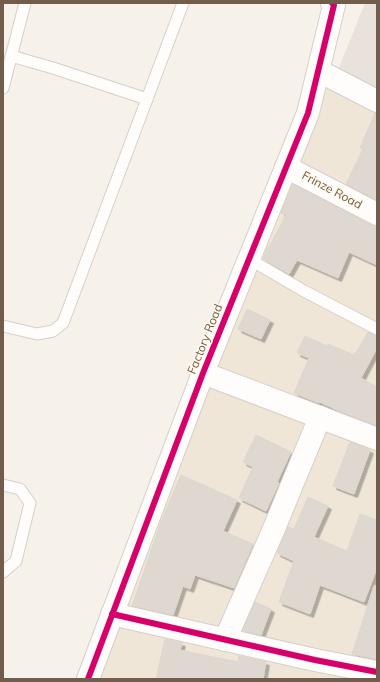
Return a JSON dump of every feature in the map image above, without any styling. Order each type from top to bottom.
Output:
[{"type":"street","name":"Factory Road","points":[[88,679],[203,373],[308,113],[319,71],[333,4]]},
{"type":"street","points":[[319,71],[377,101]]},
{"type":"street","name":"Frinze Road","points":[[286,167],[377,214]]},
{"type":"street","points":[[203,373],[377,439]]},
{"type":"street","points":[[225,640],[273,531],[320,417]]},
{"type":"street","points":[[112,614],[315,660],[377,672]]},
{"type":"lane","points":[[3,88],[25,3]]},
{"type":"lane","points":[[3,326],[37,334],[53,331],[63,323],[183,3]]},
{"type":"lane","points":[[11,56],[53,68],[147,99]]},
{"type":"lane","points":[[249,259],[304,291],[377,329]]},
{"type":"lane","points":[[3,485],[20,489],[30,503],[16,561],[3,572]]},
{"type":"shaded area","points":[[365,3],[377,3],[377,91],[338,70]]},
{"type":"shaded area","points":[[329,82],[377,91],[377,432],[209,370]]},
{"type":"shaded area","points":[[208,385],[377,449],[377,679],[99,679]]},
{"type":"building","points":[[375,113],[377,113],[377,200],[346,184],[363,149],[360,148]]},
{"type":"building","points":[[293,184],[371,225],[377,226],[377,265],[349,252],[338,278],[297,260],[289,274],[263,259],[286,215],[281,213]]},
{"type":"building","points":[[247,309],[270,320],[261,339],[238,329]]},
{"type":"building","points":[[368,332],[377,336],[377,348],[361,378],[377,387],[377,426],[320,402],[319,403],[294,393],[309,358],[297,353],[305,336],[327,346],[328,344],[354,355]]},
{"type":"building","points":[[256,435],[291,452],[266,511],[239,498],[253,467],[243,462]]},
{"type":"building","points":[[350,442],[370,450],[354,494],[333,486]]},
{"type":"building","points":[[181,475],[237,500],[223,531],[253,544],[234,588],[195,575],[190,589],[183,586],[173,615],[132,606],[162,519]]},
{"type":"building","points":[[308,497],[328,506],[314,537],[347,551],[360,514],[377,520],[377,568],[364,602],[320,585],[310,614],[279,602],[294,561],[277,553],[288,527],[294,529]]},
{"type":"building","points":[[374,586],[377,586],[377,659],[352,654]]},
{"type":"building","points":[[255,602],[271,609],[261,635],[243,631]]},
{"type":"building","points":[[165,639],[182,643],[180,650],[238,662],[239,656],[266,662],[263,679],[156,679]]},
{"type":"cycle path","points":[[88,679],[203,373],[308,113],[334,5],[332,3]]},
{"type":"cycle path","points":[[112,614],[315,660],[377,672]]}]
